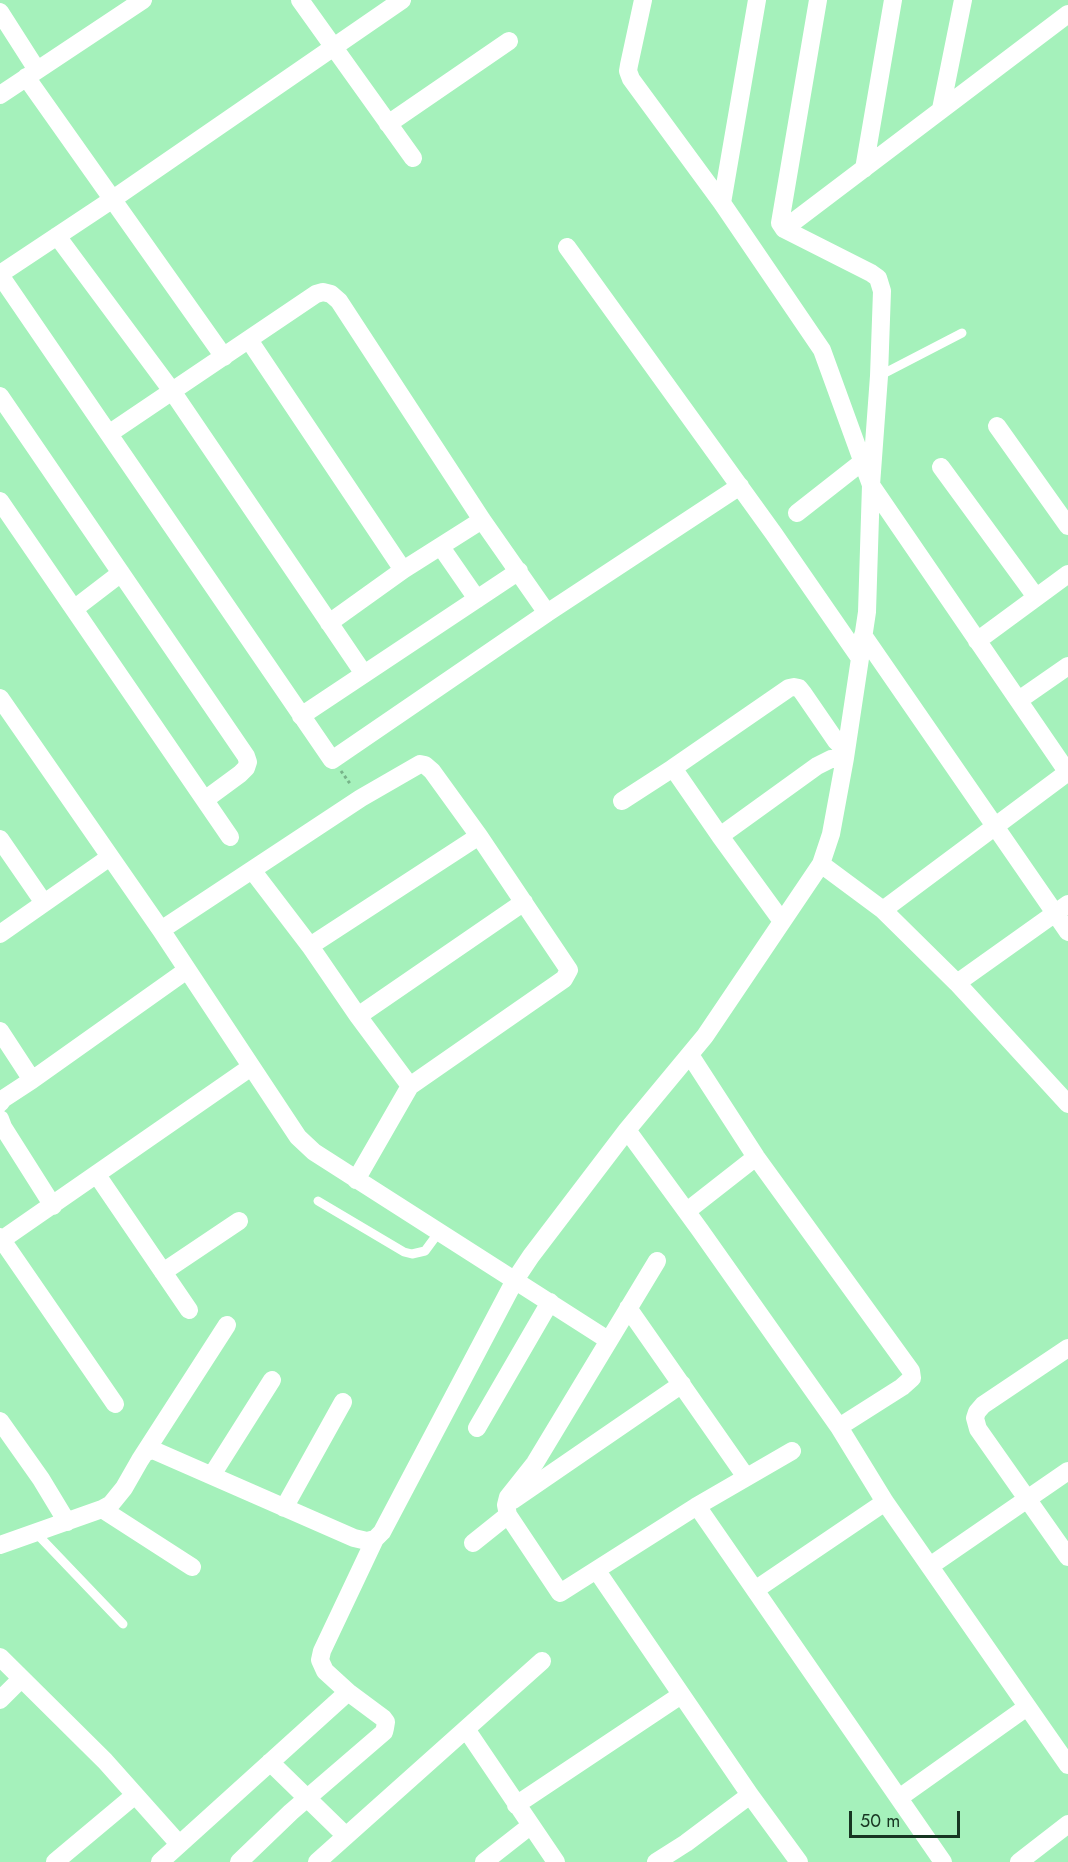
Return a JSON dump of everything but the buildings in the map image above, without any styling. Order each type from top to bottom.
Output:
[{"type":"street","points":[[0,95],[143,0]]},
{"type":"street","points":[[300,0],[413,158]]},
{"type":"street","points":[[402,0],[0,275],[301,716],[332,760],[740,486]]},
{"type":"street","points":[[643,0],[629,64],[628,71],[631,79],[722,202],[822,350],[871,485],[1068,773],[883,910]]},
{"type":"street","points":[[722,202],[757,0]]},
{"type":"street","points":[[238,1862],[306,1799],[384,1732],[386,1722],[383,1718],[348,1692],[325,1671],[320,1660],[322,1651],[375,1539],[382,1533],[515,1280],[627,1130],[705,1036],[821,864],[829,843],[867,612],[871,485],[879,376],[882,291],[878,278],[872,273],[784,229],[780,224],[818,0]]},
{"type":"street","points":[[864,169],[893,0]]},
{"type":"street","points":[[941,109],[963,0]]},
{"type":"street","points":[[0,12],[31,74],[113,199],[224,357]]},
{"type":"street","points":[[784,229],[1068,14]]},
{"type":"street","points":[[388,124],[509,41]]},
{"type":"street","points":[[57,236],[172,391],[364,674]]},
{"type":"street","points":[[567,247],[740,486],[859,657]]},
{"type":"street","points":[[110,433],[316,294],[323,292],[331,294],[339,301],[482,520],[547,614]]},
{"type":"street","points":[[249,340],[403,570]]},
{"type":"street","points":[[0,396],[246,756],[248,762],[246,768],[206,799]]},
{"type":"street","points":[[997,426],[1068,526]]},
{"type":"street","points":[[797,513],[862,462]]},
{"type":"street","points":[[940,467],[1036,597]]},
{"type":"street","points":[[0,501],[230,837]]},
{"type":"street","points":[[329,623],[403,570],[482,520]]},
{"type":"street","points":[[441,547],[477,600]]},
{"type":"street","points":[[301,716],[519,572]]},
{"type":"street","points":[[74,609],[121,573]]},
{"type":"street","points":[[977,640],[1068,574]]},
{"type":"street","points":[[863,635],[996,826],[1061,908],[1068,932]]},
{"type":"street","points":[[1019,700],[1068,666]]},
{"type":"street","points":[[622,801],[789,688],[799,688],[845,755]]},
{"type":"street","points":[[0,698],[161,930],[298,1137],[314,1152],[356,1180],[608,1340]]},
{"type":"street","points":[[720,836],[817,766],[845,755]]},
{"type":"street","points":[[161,930],[361,798],[412,768],[420,764],[432,771],[479,836],[569,970],[566,976],[410,1086],[356,1180]]},
{"type":"street","points":[[673,768],[782,920]]},
{"type":"street","points":[[310,946],[479,836]]},
{"type":"street","points":[[0,839],[44,903]]},
{"type":"street","points":[[0,934],[110,857]]},
{"type":"street","points":[[821,864],[883,910],[957,983],[1068,1104]]},
{"type":"street","points":[[252,870],[310,946],[410,1086]]},
{"type":"street","points":[[358,1016],[524,902]]},
{"type":"street","points":[[957,983],[1061,908]]},
{"type":"street","points":[[0,1103],[187,970]]},
{"type":"street","points":[[0,1031],[32,1080]]},
{"type":"street","points":[[690,1055],[756,1157],[911,1371],[912,1378],[902,1387],[839,1427]]},
{"type":"street","points":[[115,1404],[1,1240],[251,1067]]},
{"type":"street","points":[[0,1119],[53,1206]]},
{"type":"street","points":[[627,1130],[839,1427],[885,1502],[1068,1765]]},
{"type":"street","points":[[687,1211],[756,1157]]},
{"type":"street","points":[[97,1175],[189,1310]]},
{"type":"street","points":[[163,1272],[239,1221]]},
{"type":"street","points":[[657,1261],[535,1463],[508,1497],[507,1510],[560,1593],[697,1506],[792,1450]]},
{"type":"street","points":[[477,1428],[550,1302]]},
{"type":"street","points":[[628,1308],[746,1477]]},
{"type":"street","points":[[0,1545],[111,1504],[124,1488],[227,1325]]},
{"type":"street","points":[[1068,1348],[983,1405],[976,1412],[975,1418],[978,1429],[1068,1557]]},
{"type":"street","points":[[212,1475],[272,1380]]},
{"type":"street","points":[[473,1543],[507,1510],[682,1384]]},
{"type":"street","points":[[284,1508],[343,1401]]},
{"type":"street","points":[[0,1421],[41,1479],[67,1522]]},
{"type":"street","points":[[146,1452],[153,1450],[354,1538],[367,1541],[375,1539]]},
{"type":"street","points":[[930,1566],[1068,1471]]},
{"type":"street","points":[[755,1590],[885,1502]]},
{"type":"street","points":[[697,1506],[943,1862]]},
{"type":"street","points":[[102,1509],[192,1567]]},
{"type":"street","points":[[597,1570],[750,1795],[799,1862]]},
{"type":"street","points":[[0,1657],[105,1761],[179,1844]]},
{"type":"street","points":[[317,1862],[542,1661]]},
{"type":"street","points":[[0,1700],[21,1679]]},
{"type":"street","points":[[160,1862],[348,1692]]},
{"type":"street","points":[[516,1805],[681,1695]]},
{"type":"street","points":[[899,1798],[1027,1707]]},
{"type":"street","points":[[466,1729],[556,1862]]},
{"type":"street","points":[[270,1762],[346,1836]]},
{"type":"street","points":[[55,1862],[135,1794]]},
{"type":"street","points":[[656,1862],[686,1843],[750,1795]]},
{"type":"street","points":[[1019,1862],[1068,1824]]},
{"type":"street","points":[[484,1862],[530,1826]]},
{"type":"lane","points":[[879,376],[962,333]]},
{"type":"lane","points":[[318,1201],[404,1252],[412,1254],[425,1251],[439,1232]]},
{"type":"lane","points":[[35,1532],[123,1624]]},
{"type":"path","points":[[332,760],[361,798]]}]
